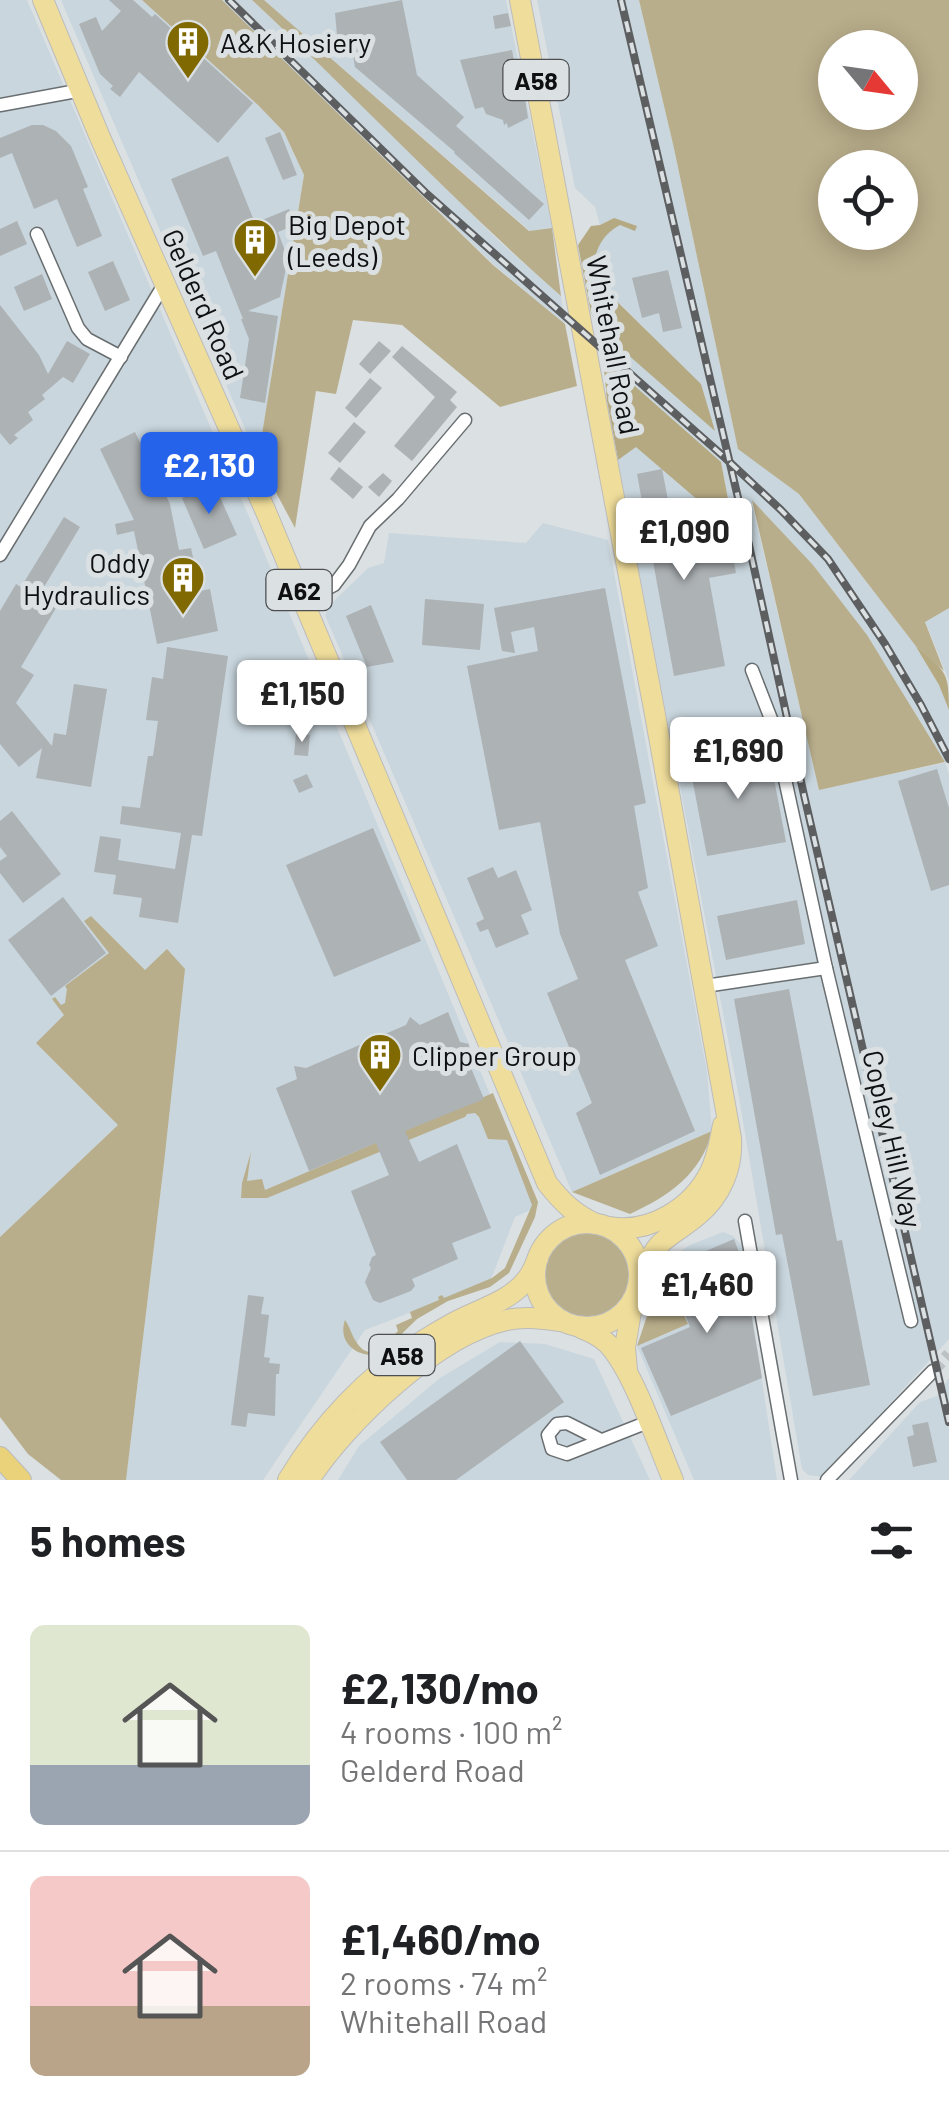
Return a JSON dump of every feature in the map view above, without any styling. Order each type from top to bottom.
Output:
[{"type":"highway","points":[[0,1457],[22,1480]]},
{"type":"main road","name":"Gelderd Road","points":[[43,0],[304,601],[547,1183],[578,1216],[599,1224]]},
{"type":"main road","name":"Whitehall Road","points":[[520,0],[705,986],[732,1151],[722,1187],[700,1214],[650,1256],[636,1292]]},
{"type":"main road","name":"Whitehall Road","points":[[599,1224],[636,1229],[671,1214],[690,1198],[712,1167],[726,1114]]},
{"type":"main road","name":"Gelderd Road","points":[[540,1253],[549,1219],[547,1183]]},
{"type":"main road","name":"A58","points":[[288,1480],[357,1391],[390,1363],[422,1341],[514,1292],[560,1231],[573,1225],[599,1224]]},
{"type":"main road","points":[[309,1480],[370,1407],[399,1380],[464,1337],[504,1320],[535,1318],[590,1327],[616,1318],[636,1292],[639,1274],[628,1243],[599,1224]]},
{"type":"main road","points":[[540,1253],[535,1273],[544,1303],[552,1314],[598,1335],[628,1374]]},
{"type":"main road","name":"A58","points":[[636,1292],[625,1347],[628,1374],[672,1480]]},
{"type":"street","points":[[0,105],[82,90]]},
{"type":"street","points":[[37,234],[78,328],[87,339],[121,357]]},
{"type":"street","points":[[0,555],[165,283]]},
{"type":"street","points":[[304,601],[334,585],[370,526],[398,500],[466,420]]},
{"type":"street","name":"Copley Hill Way","points":[[752,670],[773,724],[826,968],[911,1321]]},
{"type":"street","points":[[705,986],[826,968]]},
{"type":"street","points":[[745,1220],[791,1480]]},
{"type":"street","points":[[828,1480],[932,1372]]},
{"type":"street","points":[[601,1440],[648,1422]]},
{"type":"shaded area","points":[[0,0],[27,0],[253,526],[537,1207],[515,1217],[490,1282],[365,1330],[263,1480],[126,1480],[164,1163],[118,1125],[0,1237]]},
{"type":"shaded area","points":[[61,0],[142,0],[284,132],[304,175],[258,459]]},
{"type":"shaded area","points":[[142,0],[222,0],[493,265],[565,324],[577,386],[500,407],[402,325],[353,320],[336,394],[316,391],[295,528],[258,459],[304,175],[284,132]]},
{"type":"shaded area","points":[[222,0],[252,0],[321,64],[500,242],[561,296],[565,324],[494,265]]},
{"type":"shaded area","points":[[252,0],[264,0],[529,231],[552,228],[561,296],[482,224]]},
{"type":"shaded area","points":[[264,0],[506,0],[552,228],[530,231]]},
{"type":"shaded area","points":[[537,0],[639,0],[738,448],[799,494],[915,645],[949,710],[949,761],[945,763],[949,774],[949,1339],[823,1477],[808,1475],[802,1469],[738,1092],[618,460],[636,446],[733,530],[721,462],[603,358],[602,332],[714,429],[700,384],[591,275],[595,250],[608,231],[620,225],[635,230],[614,218],[600,225],[595,207],[575,188]],"holes":[[[752,503],[945,762],[819,789]]]},
{"type":"shaded area","points":[[639,0],[949,0],[949,608],[925,622],[944,671],[915,645],[799,494],[738,449]]},
{"type":"shaded area","points":[[614,218],[637,226],[635,231],[620,225],[607,234],[596,253],[591,276],[701,384],[715,431],[602,332],[591,313],[578,245],[591,226]]},
{"type":"shaded area","points":[[603,358],[721,462],[734,531],[636,447],[618,460]]},
{"type":"shaded area","points":[[752,500],[813,565],[867,635],[945,762],[819,790]]},
{"type":"shaded area","points":[[543,523],[608,540],[707,1072],[712,1131],[572,1192],[325,615],[368,568],[384,563],[389,533],[526,543]]},
{"type":"shaded area","points":[[949,608],[949,681],[925,621]]},
{"type":"shaded area","points":[[915,645],[943,672],[949,710],[939,685]]},
{"type":"shaded area","points":[[91,916],[145,970],[167,949],[185,969],[126,1480],[61,1480],[28,1454],[0,1417],[0,1237],[118,1125],[36,1043],[64,1015],[52,999],[55,997],[61,1005],[65,1003],[65,986],[109,953],[84,921]]},
{"type":"shaded area","points":[[493,1093],[538,1202],[509,1273],[490,1287],[448,1301],[417,1319],[381,1354],[357,1352],[344,1336],[345,1320],[362,1349],[373,1352],[398,1331],[396,1325],[412,1318],[410,1312],[439,1300],[442,1295],[444,1298],[492,1278],[505,1268],[532,1205],[507,1140],[488,1139],[479,1117],[467,1114],[267,1198],[241,1198],[251,1152],[247,1181],[262,1179],[265,1190]]},
{"type":"shaded area","points":[[712,1131],[691,1172],[657,1200],[630,1214],[572,1192]]},
{"type":"shaded area","points":[[723,1232],[741,1244],[747,1264],[777,1480],[694,1480],[637,1346],[688,1324],[663,1268],[690,1245]]},
{"type":"shaded area","points":[[587,1233],[603,1236],[617,1245],[626,1259],[626,1291],[617,1305],[603,1314],[587,1317],[571,1314],[557,1305],[548,1291],[545,1275],[548,1259],[557,1245],[571,1236]]},
{"type":"shaded area","points":[[663,1268],[688,1324],[637,1346]]},
{"type":"shaded area","points":[[500,1342],[545,1344],[594,1359],[650,1480],[338,1480],[359,1446],[440,1378]]},
{"type":"shaded area","points":[[949,1378],[949,1480],[849,1480],[920,1402],[937,1396]]},
{"type":"building","name":"A&K Hosiery","points":[[109,0],[133,0],[152,17],[155,14],[253,103],[218,143],[139,72],[120,97],[110,89],[113,86],[100,74],[79,24],[96,17],[102,31],[121,11]]},
{"type":"building","points":[[402,0],[417,75],[464,117],[456,126],[544,204],[529,220],[355,67],[351,44],[338,46],[335,13]]},
{"type":"building","points":[[508,13],[511,26],[495,29],[493,16]]},
{"type":"building","points":[[512,50],[528,118],[508,128],[503,120],[486,114],[483,107],[475,109],[460,60]]},
{"type":"building","points":[[32,125],[56,131],[71,146],[102,236],[77,247],[57,199],[34,209],[12,153],[0,158],[0,138]]},
{"type":"building","points":[[280,132],[297,175],[283,180],[265,138]]},
{"type":"building","points":[[228,156],[255,223],[289,209],[295,225],[278,232],[288,259],[280,297],[248,311],[278,316],[265,403],[240,398],[249,339],[243,319],[216,251],[203,256],[171,179]]},
{"type":"building","points":[[17,221],[27,244],[0,256],[0,229]]},
{"type":"building","points":[[113,261],[130,300],[105,311],[88,272]]},
{"type":"building","points":[[668,270],[682,328],[663,332],[659,313],[642,318],[632,278]]},
{"type":"building","points":[[42,274],[52,299],[24,311],[14,287]]},
{"type":"building","points":[[0,305],[39,355],[48,374],[67,341],[90,354],[73,383],[63,377],[42,395],[45,399],[28,412],[33,420],[14,435],[18,438],[10,445],[0,433]]},
{"type":"building","points":[[379,341],[391,351],[370,374],[359,364]]},
{"type":"building","points":[[402,346],[457,392],[450,400],[457,407],[412,461],[394,446],[435,397],[392,357]]},
{"type":"building","points":[[370,378],[382,388],[356,418],[345,408]]},
{"type":"building","points":[[354,422],[366,432],[340,463],[328,453]]},
{"type":"building","points":[[135,432],[170,504],[179,550],[191,548],[200,591],[210,589],[218,631],[157,644],[134,531],[117,535],[115,524],[134,520],[100,449]]},
{"type":"building","points":[[339,467],[363,487],[353,499],[330,479]]},
{"type":"building","points":[[662,469],[676,541],[701,536],[704,550],[731,545],[736,573],[709,578],[725,666],[674,676],[637,474]]},
{"type":"building","points":[[383,473],[392,481],[379,497],[368,487]]},
{"type":"building","points":[[214,484],[237,535],[204,549],[182,498]]},
{"type":"building","points":[[64,517],[80,527],[38,597],[56,608],[21,667],[34,675],[16,703],[52,746],[54,733],[66,735],[74,684],[107,689],[91,787],[36,778],[42,748],[19,767],[0,744],[0,611],[16,584],[21,587]]},
{"type":"building","points":[[605,588],[646,803],[634,806],[648,888],[638,892],[658,946],[625,960],[695,1131],[600,1175],[576,1113],[592,1103],[547,993],[578,979],[560,934],[540,822],[499,830],[467,666],[538,651],[534,627],[511,632],[515,653],[502,651],[494,608]]},
{"type":"building","points":[[425,599],[484,604],[480,650],[422,645]]},
{"type":"building","points":[[371,605],[394,662],[367,667],[346,616]]},
{"type":"building","points":[[167,647],[228,656],[202,836],[192,835],[178,923],[139,917],[142,898],[113,894],[116,875],[94,872],[100,836],[121,839],[118,860],[175,869],[181,833],[120,824],[122,806],[140,808],[158,721],[146,720],[152,677],[163,679]]},
{"type":"building","points":[[296,733],[310,735],[308,756],[294,755]]},
{"type":"building","points":[[768,747],[786,842],[707,856],[689,762]]},
{"type":"building","points":[[937,769],[949,808],[949,885],[931,891],[898,781]]},
{"type":"building","points":[[307,774],[313,787],[299,793],[293,780]]},
{"type":"building","points":[[12,811],[61,874],[23,903],[0,873],[0,861],[7,856],[0,847],[0,821]]},
{"type":"building","points":[[373,828],[421,941],[334,977],[286,865]]},
{"type":"building","points":[[493,867],[498,878],[516,870],[532,910],[521,915],[529,934],[496,948],[488,929],[480,932],[476,923],[484,919],[467,878]]},
{"type":"building","points":[[63,897],[106,953],[51,996],[8,940]]},
{"type":"building","points":[[797,900],[805,944],[726,960],[717,916]]},
{"type":"building","points":[[789,989],[837,1241],[842,1240],[870,1385],[813,1396],[782,1234],[776,1235],[734,999]]},
{"type":"building","points":[[448,1012],[460,1042],[469,1044],[468,1058],[477,1060],[471,1068],[484,1099],[405,1131],[419,1162],[457,1144],[491,1228],[452,1243],[458,1259],[412,1279],[415,1286],[411,1291],[380,1303],[373,1300],[365,1282],[376,1255],[351,1191],[389,1175],[376,1143],[309,1171],[276,1088],[297,1079],[294,1066],[306,1068],[406,1025],[410,1017],[420,1025]]},
{"type":"building","points":[[734,1239],[741,1258],[725,1265],[735,1289],[738,1287],[745,1303],[749,1301],[762,1378],[671,1416],[641,1348],[690,1327],[671,1278],[689,1270],[685,1260]]},
{"type":"building","points":[[248,1295],[264,1297],[261,1314],[269,1315],[264,1357],[270,1358],[269,1363],[280,1364],[276,1374],[275,1416],[248,1413],[246,1427],[231,1425]]},
{"type":"building","points":[[520,1341],[564,1402],[456,1480],[407,1480],[380,1442]]},
{"type":"building","points":[[928,1422],[937,1462],[913,1467],[907,1437],[914,1435],[912,1425]]},
{"type":"tunnel","points":[[933,1371],[949,1354]]},
{"type":"railway","points":[[229,0],[427,194],[722,455],[828,559],[885,644],[949,759]]},
{"type":"railway","points":[[621,0],[949,1422]]},
{"type":"place","name":"A&K Hosiery","points":[[188,80]]},
{"type":"place","name":"Big Depot (Leeds)","points":[[255,278]]},
{"type":"place","name":"Oddy Hydraulics","points":[[183,616]]},
{"type":"place","name":"Clipper Group","points":[[380,1093]]}]
